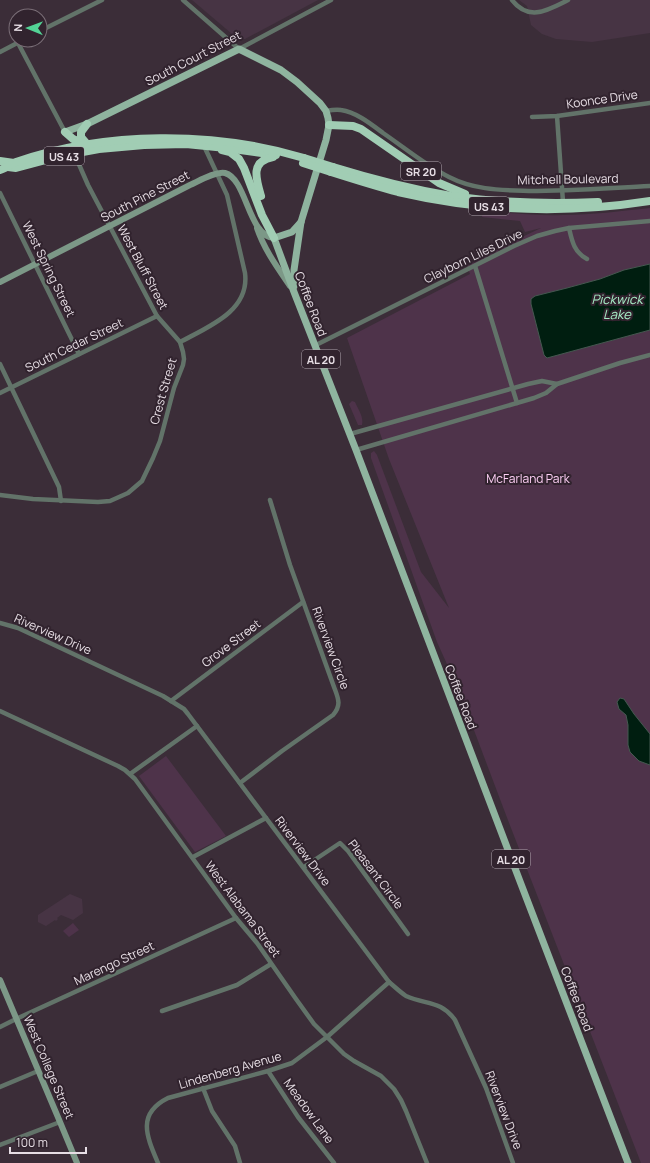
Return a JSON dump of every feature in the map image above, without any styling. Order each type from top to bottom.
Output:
[{"type":"highway","points":[[87,124],[81,132],[81,137],[88,145]]},
{"type":"highway","name":"SR 20","points":[[329,125],[352,126],[361,129],[439,183],[481,200]]},
{"type":"highway","points":[[65,132],[73,139],[88,145]]},
{"type":"highway","points":[[63,150],[66,140],[65,132]]},
{"type":"highway","name":"US 43","points":[[7,167],[63,150],[88,145],[150,138],[230,142],[284,152],[304,161]]},
{"type":"highway","name":"US 43","points":[[7,167],[16,168],[99,149],[144,145],[186,144],[280,155],[332,169],[400,192],[436,199],[496,207],[569,209],[613,206],[650,201]]},
{"type":"highway","points":[[214,147],[230,152],[239,159],[244,168],[262,215],[274,238]]},
{"type":"highway","points":[[274,238],[257,185],[256,174],[257,167],[260,162],[266,158],[280,155]]},
{"type":"highway","points":[[0,161],[7,167]]},
{"type":"highway","name":"US 43","points":[[332,169],[410,188],[481,200],[532,203],[600,202],[650,196]]},
{"type":"main road","points":[[239,49],[281,70],[297,82],[315,98],[326,111],[328,118],[329,125],[326,140],[301,222],[294,270],[294,292]]},
{"type":"main road","name":"South Court Street","points":[[65,132],[87,124],[239,49]]},
{"type":"main road","points":[[217,174],[225,173],[232,177],[243,195],[261,240],[294,292]]},
{"type":"main road","name":"South Pine Street","points":[[0,282],[190,185],[217,174]]},
{"type":"main road","points":[[255,222],[262,232],[267,236],[274,238],[292,232],[301,222]]},
{"type":"main road","name":"Coffee Road","points":[[274,238],[628,1163]]},
{"type":"main road","name":"West College Street","points":[[0,980],[77,1163]]},
{"type":"street","points":[[48,27],[102,0]]},
{"type":"street","points":[[183,0],[239,49]]},
{"type":"street","name":"South Court Street","points":[[239,49],[331,0]]},
{"type":"street","points":[[512,0],[526,12],[538,13],[568,0]]},
{"type":"street","points":[[24,48],[65,132]]},
{"type":"street","name":"Koonce Drive","points":[[532,117],[557,116],[650,103]]},
{"type":"street","name":"Mitchell Boulevard","points":[[326,111],[341,110],[364,120],[432,167],[459,182],[476,187],[498,190],[563,191],[650,186]]},
{"type":"street","points":[[557,116],[563,202]]},
{"type":"street","name":"Crest Street","points":[[0,495],[61,501],[98,502],[110,500],[128,493],[142,481],[157,447],[174,388],[182,371],[184,359],[180,342],[209,327],[230,312],[242,297],[246,285],[245,272],[229,200],[204,146]]},
{"type":"street","name":"West Bluff Street","points":[[74,154],[88,185],[157,316],[180,342]]},
{"type":"street","points":[[497,201],[498,190]]},
{"type":"street","name":"West Spring Street","points":[[0,193],[79,354]]},
{"type":"street","name":"Clayborn Liles Drive","points":[[316,345],[537,236],[569,228],[650,221]]},
{"type":"street","points":[[569,228],[574,246],[581,256],[587,259]]},
{"type":"street","points":[[475,266],[517,403]]},
{"type":"street","name":"South Cedar Street","points":[[0,393],[157,316]]},
{"type":"street","points":[[356,450],[534,398],[546,393],[557,384],[620,363],[650,355]]},
{"type":"street","points":[[0,364],[59,487],[61,501]]},
{"type":"street","points":[[350,434],[513,387],[542,382],[557,384]]},
{"type":"street","name":"Riverview Circle","points":[[240,783],[333,715],[337,711],[339,705],[338,698],[290,565],[270,500]]},
{"type":"street","name":"Grove Street","points":[[171,700],[303,602]]},
{"type":"street","name":"Riverview Drive","points":[[0,622],[18,628],[171,700],[184,710],[304,867],[389,982],[401,993],[431,1003],[452,1015],[486,1088],[513,1163]]},
{"type":"street","name":"West Alabama Street","points":[[0,711],[118,766],[135,779],[236,918],[257,943],[314,1024],[344,1054],[381,1076],[394,1089],[406,1111],[427,1163]]},
{"type":"street","points":[[130,774],[197,726]]},
{"type":"street","points":[[193,857],[266,818]]},
{"type":"street","name":"Pleasant Circle","points":[[304,867],[340,842],[408,934]]},
{"type":"street","name":"Marengo Street","points":[[0,1027],[236,918]]},
{"type":"street","points":[[162,1011],[237,985],[271,964]]},
{"type":"street","name":"Lindenberg Avenue","points":[[158,1163],[146,1131],[146,1125],[149,1114],[158,1104],[168,1098],[292,1063],[327,1037],[389,982]]},
{"type":"street","name":"Meadow Lane","points":[[268,1071],[298,1117],[334,1163]]},
{"type":"street","points":[[0,1087],[38,1072]]},
{"type":"street","points":[[203,1088],[212,1112],[236,1146],[240,1163]]},
{"type":"street","points":[[0,1145],[60,1122]]},
{"type":"shaded area","points":[[192,0],[318,0],[245,39],[238,39]]},
{"type":"shaded area","points":[[519,0],[650,0],[650,33],[592,42],[556,39],[542,34],[531,25],[527,6]]},
{"type":"shaded area","points":[[70,894],[82,899],[83,913],[73,920],[61,915],[56,921],[55,920],[46,926],[38,922],[38,915]]},
{"type":"green space","name":"McFarland Park","points":[[650,208],[650,264],[535,296],[588,347],[650,330],[650,1163],[641,1163],[460,693],[437,642],[371,458],[371,453],[374,451],[377,455],[421,572],[449,608],[389,459],[347,338],[470,274],[467,266],[541,228],[525,232],[520,221],[482,217],[483,211],[523,214],[574,215]]},
{"type":"green space","points":[[352,401],[355,402],[360,413],[362,425],[358,425],[349,404]]},
{"type":"green space","points":[[166,756],[226,836],[195,852],[139,776]]},
{"type":"green space","points":[[73,923],[79,930],[69,937],[63,931]]},
{"type":"water","name":"Pickwick Lake","points":[[650,264],[650,330],[547,358],[544,355],[531,299],[535,296]]},
{"type":"water","points":[[620,698],[624,699],[650,734],[650,765],[639,761],[630,752],[628,745],[628,725],[626,715],[619,709],[617,702]]}]
